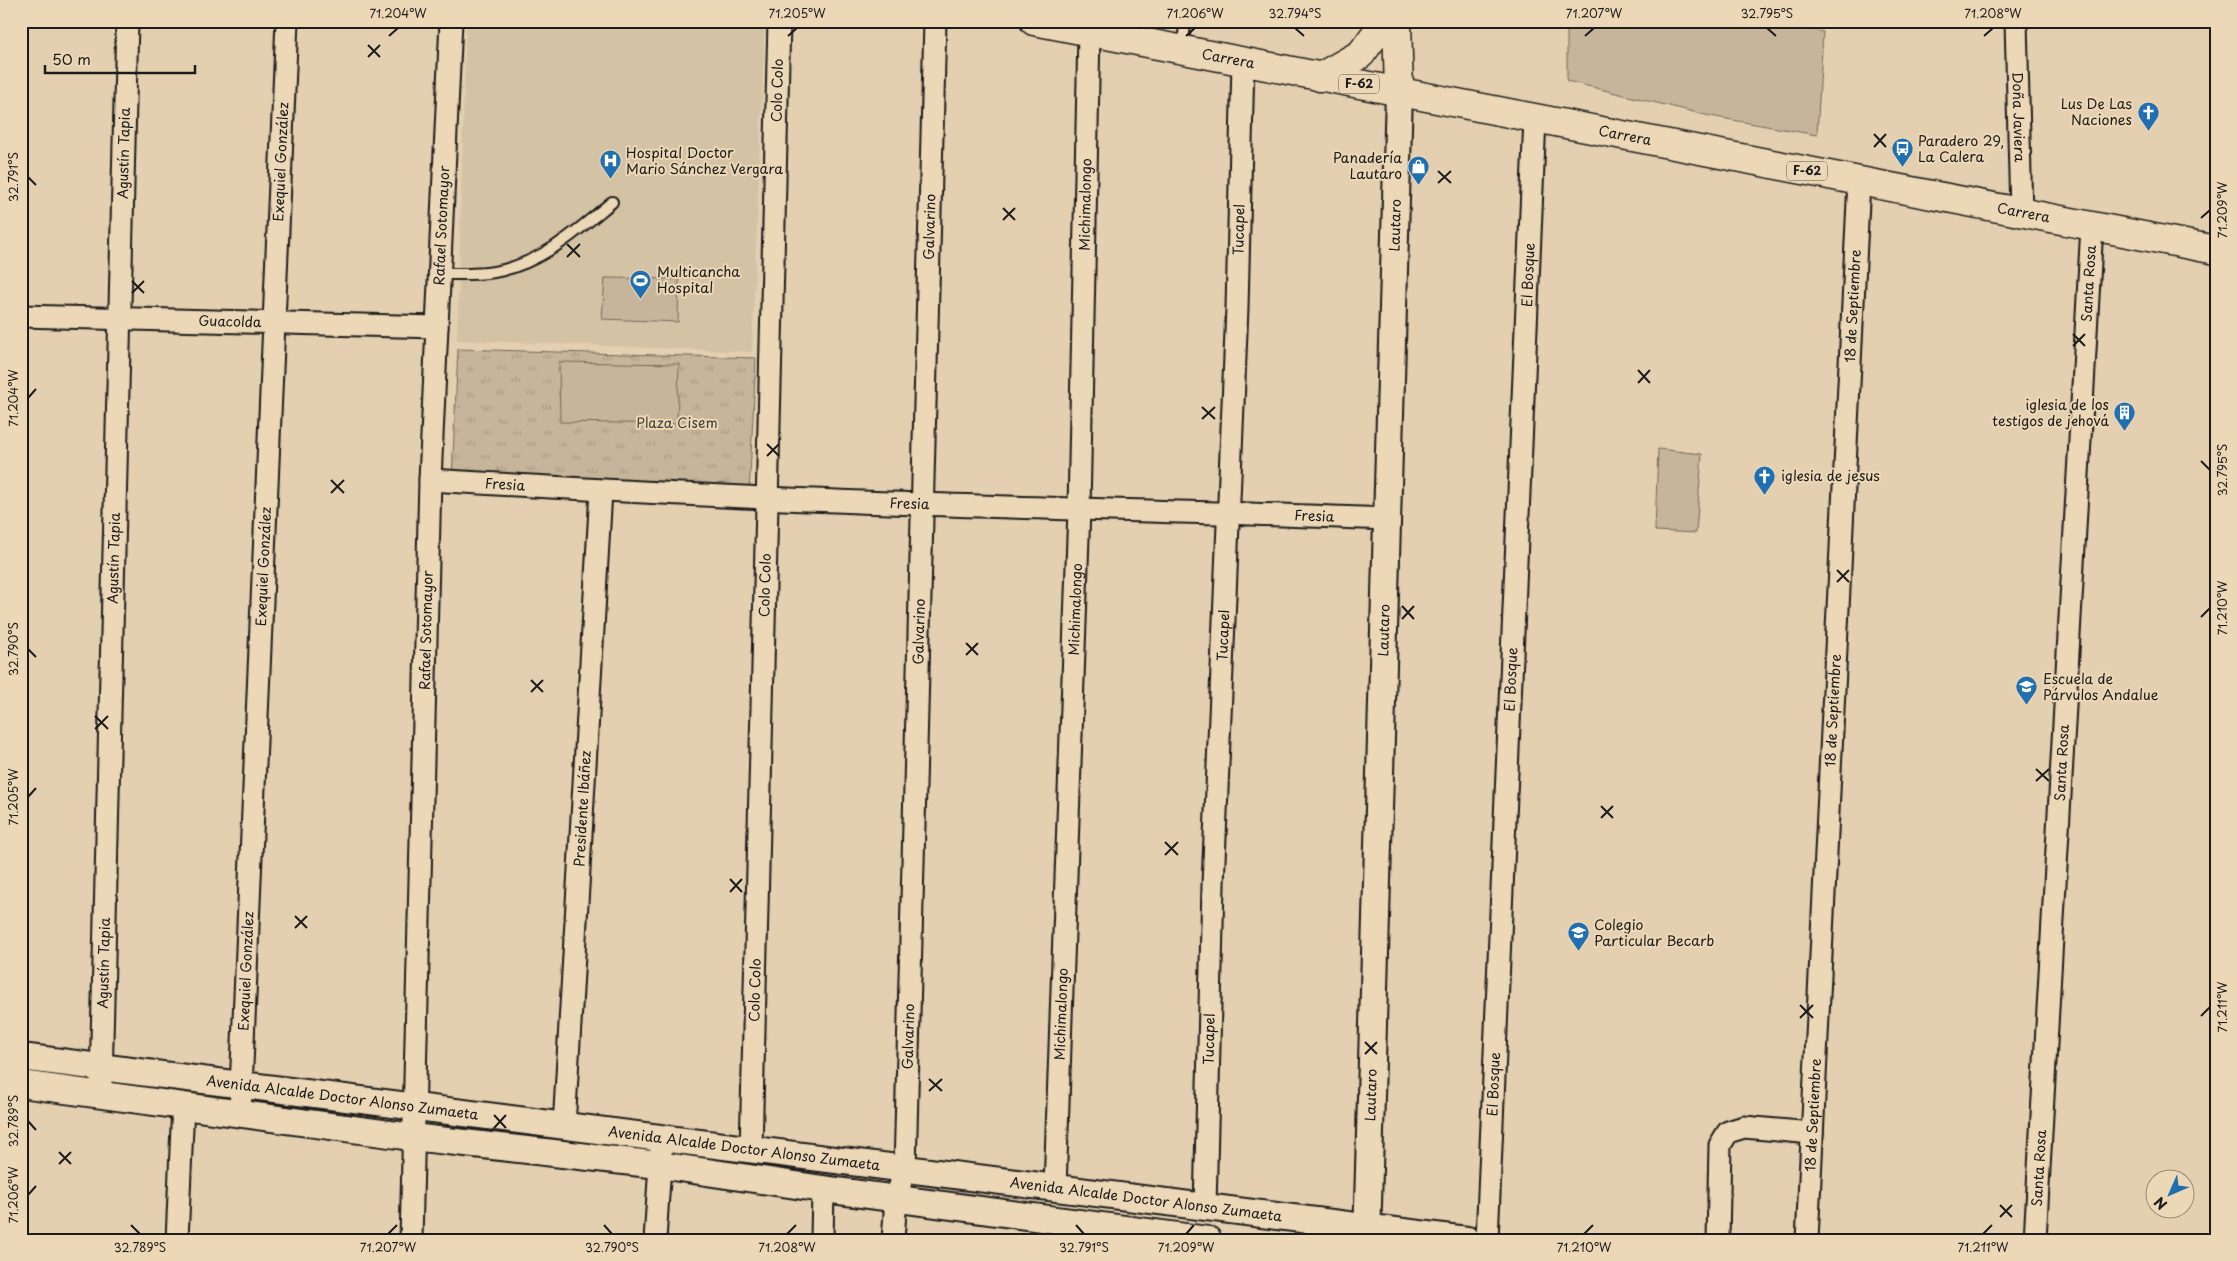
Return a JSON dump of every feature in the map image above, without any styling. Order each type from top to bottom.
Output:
[{"type":"main road","name":"Carrera","points":[[1034,21],[2216,250]]},
{"type":"main road","points":[[1320,76],[1361,54],[1385,21]]},
{"type":"main road","name":"Lautaro","points":[[1398,21],[1399,92]]},
{"type":"street","name":"Agustín Tapia","points":[[100,1094],[127,21]]},
{"type":"street","name":"Exequiel González","points":[[240,1112],[287,21]]},
{"type":"street","name":"Rafael Sotomayor","points":[[411,1240],[412,1136],[430,480],[451,21]]},
{"type":"street","name":"Colo Colo","points":[[750,1150],[779,21]]},
{"type":"street","name":"Galvarino","points":[[894,1240],[896,1198],[905,1168],[935,21]]},
{"type":"street","name":"Doña Javiera","points":[[2016,21],[2021,213]]},
{"type":"street","name":"Michimalongo","points":[[1055,1188],[1079,509],[1088,32]]},
{"type":"street","name":"Tucapel","points":[[1205,1207],[1213,885],[1229,512],[1243,62]]},
{"type":"street","name":"Lautaro","points":[[1368,1234],[1399,92]]},
{"type":"street","name":"El Bosque","points":[[1487,1240],[1535,118]]},
{"type":"street","name":"18 de Septiembre","points":[[1807,1240],[1859,181]]},
{"type":"street","name":"Santa Rosa","points":[[2035,1240],[2092,226]]},
{"type":"street","name":"Guacolda","points":[[21,316],[437,327]]},
{"type":"street","name":"Fresia","points":[[430,480],[766,498],[1079,509],[1229,512],[1388,519]]},
{"type":"street","name":"Presidente Ibáñez","points":[[564,1127],[601,490]]},
{"type":"street","name":"Avenida Alcalde Doctor Alonso Zumaeta","points":[[21,1057],[564,1127],[1132,1197],[1368,1234],[1467,1240]]},
{"type":"street","name":"Avenida Alcalde Doctor Alonso Zumaeta","points":[[21,1084],[183,1104],[412,1136],[659,1165],[896,1198],[1062,1230],[1208,1240]]},
{"type":"street","points":[[177,1240],[183,1104]]},
{"type":"street","points":[[1718,1240],[1720,1145],[1728,1132],[1744,1128],[1812,1132]]},
{"type":"street","points":[[655,1240],[662,1139]]},
{"type":"street","points":[[822,1240],[823,1189]]},
{"type":"street","points":[[1130,1235],[1132,1197]]},
{"type":"lane","points":[[1183,50],[1185,21]]},
{"type":"lane","points":[[440,274],[492,273],[520,265],[558,245],[612,202]]},
{"type":"shaded area","name":"Hospital Doctor Mario Sánchez Vergara","points":[[466,21],[765,21],[752,352],[457,340]]},
{"type":"green space","points":[[1567,21],[1774,21],[1823,32],[1817,135],[1710,116],[1567,81]]},
{"type":"green space","name":"Multicancha Hospital","points":[[605,278],[679,279],[678,322],[602,319]]},
{"type":"green space","name":"Plaza Cisem","points":[[458,349],[756,358],[749,494],[452,477]]},
{"type":"green space","points":[[559,362],[679,364],[677,424],[560,422]]},
{"type":"green space","points":[[1658,449],[1702,454],[1696,533],[1655,531]]},
{"type":"place","name":"Lus De Las Naciones","points":[[2148,131]]},
{"type":"place","name":"Paradero 29, La Calera","points":[[1902,168]]},
{"type":"place","name":"Hospital Doctor Mario Sánchez Vergara","points":[[610,180]]},
{"type":"place","name":"Panadería Lautaro","points":[[1418,185]]},
{"type":"place","name":"Multicancha Hospital","points":[[641,299]]},
{"type":"place","name":"iglesia de los testigos de jehová","points":[[2125,432]]},
{"type":"place","name":"iglesia de jesus","points":[[1765,495]]},
{"type":"place","name":"Escuela de Párvulos Andalue","points":[[2027,706]]},
{"type":"place","name":"Colegio Particular Becarb","points":[[1578,952]]}]
